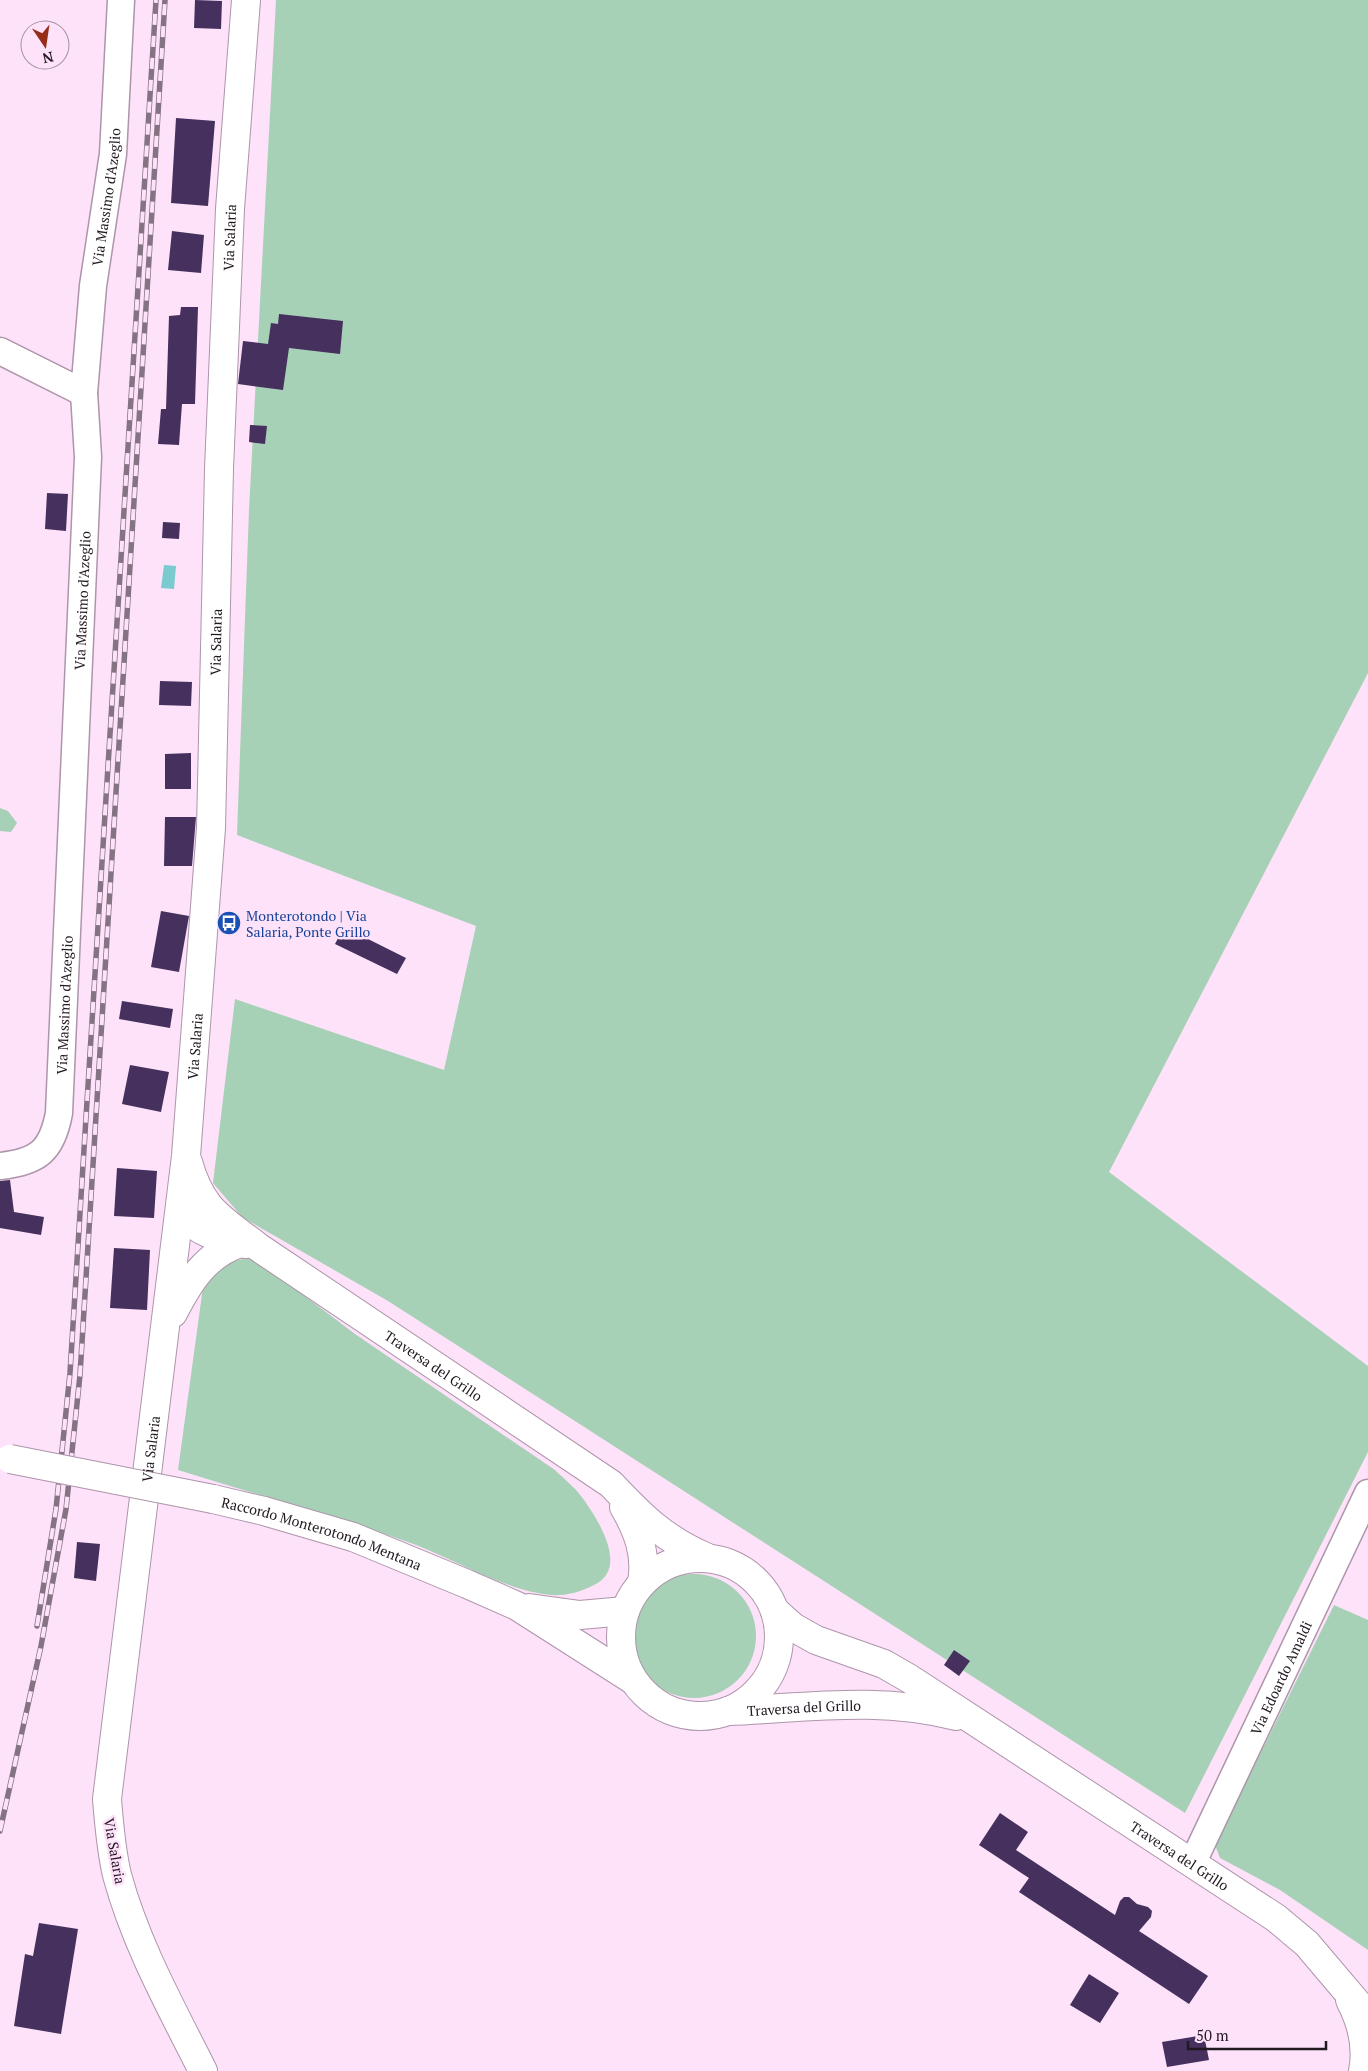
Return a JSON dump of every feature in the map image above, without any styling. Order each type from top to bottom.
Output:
[{"type":"main road","name":"Via Salaria","points":[[203,2071],[145,1955],[130,1915],[117,1874],[110,1835],[107,1799],[186,1156],[211,828],[218,469],[230,209],[246,0]]},
{"type":"main road","points":[[186,1156],[195,1186],[208,1208],[249,1245]]},
{"type":"main road","points":[[208,1208],[193,1208],[180,1212],[191,1224],[204,1233],[249,1245]]},
{"type":"main road","points":[[166,1326],[184,1293],[201,1268],[217,1254],[249,1245]]},
{"type":"main road","name":"Traversa del Grillo","points":[[249,1245],[611,1484],[644,1518],[662,1533],[708,1558]]},
{"type":"main road","name":"Raccordo Monterotondo Mentana","points":[[3,1459],[213,1499],[264,1511],[353,1537],[517,1606],[633,1680]]},
{"type":"main road","name":"Traversa del Grillo","points":[[611,1484],[629,1515],[640,1541],[644,1568],[642,1582]]},
{"type":"main road","points":[[708,1558],[730,1563],[749,1574],[765,1591],[775,1611],[780,1634],[776,1659],[766,1681],[749,1699],[728,1711],[702,1716],[675,1712],[651,1700],[633,1680],[623,1658],[620,1634],[624,1611],[642,1582],[661,1567],[684,1559],[708,1558]]},
{"type":"main road","name":"Raccordo Monterotondo Mentana","points":[[517,1606],[580,1615],[624,1611]]},
{"type":"main road","name":"Traversa del Grillo","points":[[775,1611],[794,1627],[816,1640],[872,1659],[897,1671],[1276,1918],[1307,1944],[1368,2016]]},
{"type":"main road","name":"Traversa del Grillo","points":[[728,1711],[875,1703],[908,1706],[970,1719]]},
{"type":"main road","points":[[1345,1990],[1362,2029],[1364,2044],[1362,2071]]},
{"type":"street","name":"Via Massimo d'Azeglio","points":[[0,1166],[24,1162],[43,1153],[52,1140],[59,1113],[88,457],[84,393],[92,294],[113,154],[120,0]]},
{"type":"street","points":[[0,352],[84,393]]},
{"type":"street","name":"Via Edoardo Amaldi","points":[[1192,1862],[1368,1492]]},
{"type":"shaded area","points":[[276,0],[1368,0],[1368,673],[1109,1172],[1368,1366],[1368,1452],[1185,1813],[388,1301],[242,1217],[213,1183],[235,999],[444,1070],[476,926],[237,835],[249,510]]},
{"type":"shaded area","points":[[164,565],[176,566],[174,589],[161,588]]},
{"type":"shaded area","points":[[0,808],[8,811],[17,823],[11,832],[0,831]]},
{"type":"shaded area","points":[[247,1258],[268,1268],[355,1334],[555,1470],[581,1496],[603,1532],[608,1544],[610,1557],[609,1568],[604,1578],[594,1585],[568,1594],[551,1595],[531,1592],[493,1579],[438,1554],[374,1530],[178,1470],[205,1272],[230,1262]]},
{"type":"shaded area","points":[[694,1574],[718,1578],[738,1592],[752,1612],[756,1636],[752,1660],[738,1680],[718,1694],[694,1698],[670,1694],[650,1680],[636,1660],[632,1636],[636,1612],[650,1592],[670,1578]]},
{"type":"shaded area","points":[[1334,1605],[1368,1620],[1368,1950],[1280,1890],[1220,1858],[1215,1845]]},
{"type":"building","points":[[195,0],[222,1],[221,29],[194,28]]},
{"type":"building","points":[[176,118],[215,121],[208,206],[171,203]]},
{"type":"building","points":[[172,231],[204,235],[201,273],[168,270]]},
{"type":"building","points":[[181,307],[198,307],[195,404],[182,404],[179,445],[158,444],[161,409],[166,409],[169,316],[180,315]]},
{"type":"building","points":[[279,314],[343,321],[340,354],[289,348],[283,390],[238,384],[243,341],[268,344],[271,323],[278,324]]},
{"type":"building","points":[[250,425],[267,426],[265,444],[249,442]]},
{"type":"building","points":[[47,493],[68,494],[66,531],[45,529]]},
{"type":"building","points":[[163,522],[180,523],[179,539],[162,538]]},
{"type":"building","points":[[160,681],[192,682],[191,706],[159,705]]},
{"type":"building","points":[[191,753],[191,789],[165,789],[165,754]]},
{"type":"building","points":[[165,817],[196,817],[192,866],[164,866]]},
{"type":"building","points":[[161,911],[189,916],[179,972],[151,967]]},
{"type":"building","points":[[344,927],[406,958],[397,974],[335,944]]},
{"type":"building","points":[[122,1001],[173,1009],[170,1028],[119,1019]]},
{"type":"building","points":[[130,1065],[169,1072],[161,1112],[122,1104]]},
{"type":"building","points":[[117,1168],[157,1171],[154,1218],[114,1216]]},
{"type":"building","points":[[10,1180],[14,1212],[44,1217],[41,1235],[0,1228],[0,1181]]},
{"type":"building","points":[[114,1248],[150,1250],[147,1310],[110,1308]]},
{"type":"building","points":[[77,1542],[100,1544],[96,1581],[74,1578]]},
{"type":"building","points":[[954,1650],[970,1661],[959,1676],[944,1665]]},
{"type":"building","points":[[1000,1813],[1028,1832],[1016,1850],[1115,1915],[1120,1901],[1124,1897],[1129,1897],[1137,1904],[1148,1907],[1152,1911],[1151,1917],[1139,1931],[1208,1976],[1189,2004],[1019,1892],[1029,1878],[979,1845]]},
{"type":"building","points":[[39,1923],[78,1929],[61,2034],[14,2026],[25,1954],[33,1956]]},
{"type":"building","points":[[1089,1974],[1119,1993],[1100,2023],[1070,2005]]},
{"type":"building","points":[[1204,2035],[1209,2060],[1167,2067],[1162,2042]]},
{"type":"railway","points":[[37,1626],[56,1509],[70,1373],[156,0]]},
{"type":"railway","points":[[0,1831],[41,1646],[66,1509],[80,1375],[165,0]]},
{"type":"place","name":"Monterotondo | Via Salaria, Ponte Grillo","points":[[229,923]]}]
